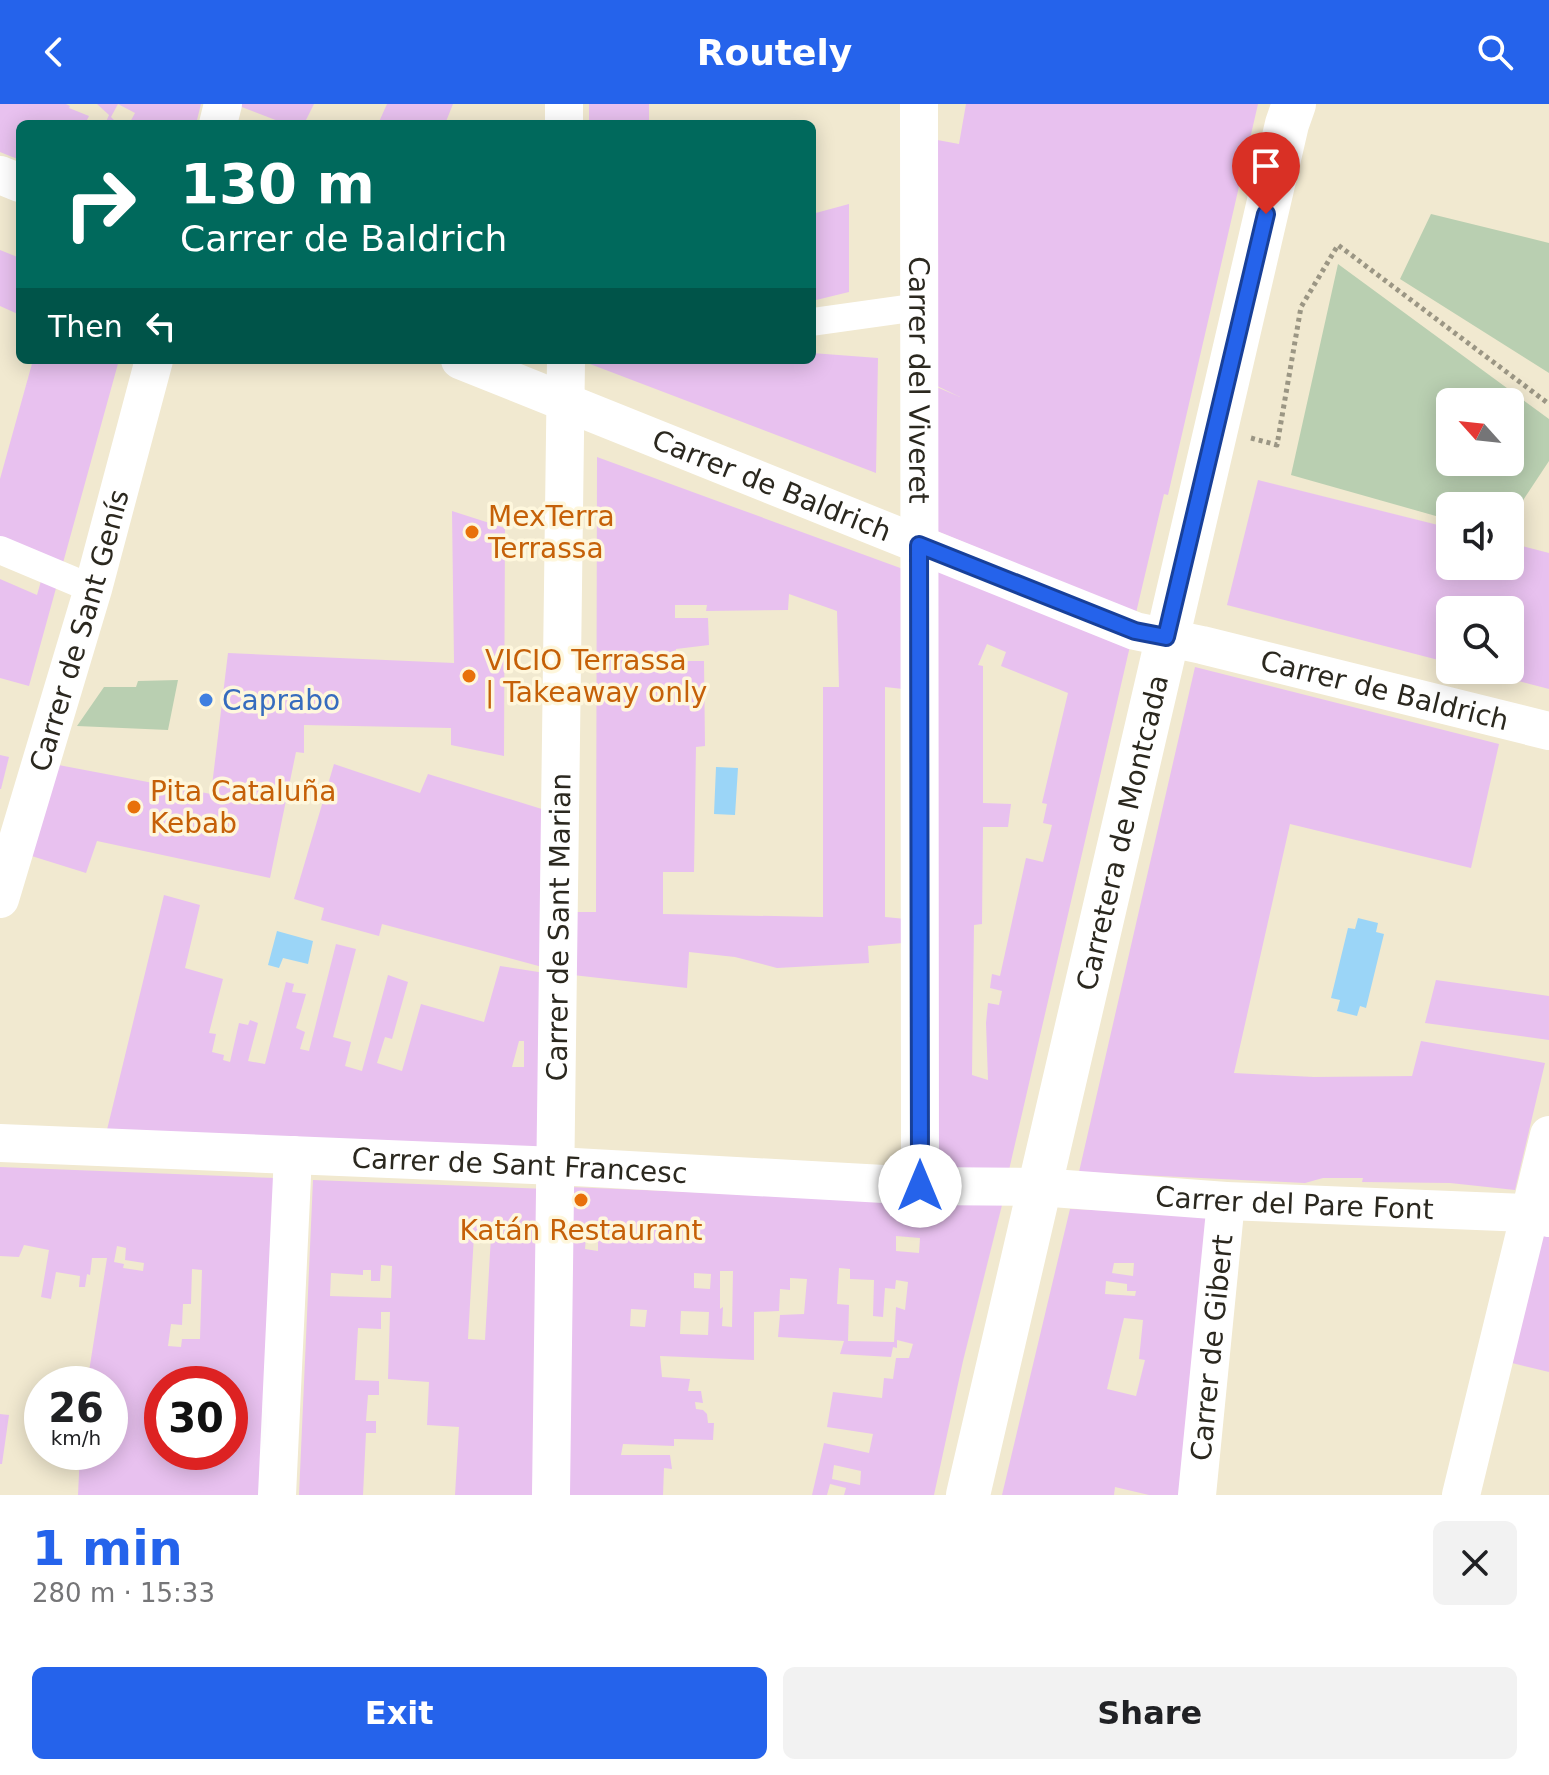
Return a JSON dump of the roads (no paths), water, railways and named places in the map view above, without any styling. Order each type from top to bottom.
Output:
[{"type":"street","name":"Carrer del Viveret","points":[[919,104],[920,1186]]},
{"type":"street","name":"Carretera de Montcada","points":[[968,1495],[1289,111]]},
{"type":"street","points":[[816,321],[919,307]]},
{"type":"street","name":"Carrer de Sant Genís","points":[[0,899],[93,589],[153,364]]},
{"type":"street","name":"Carrer de Baldrich","points":[[470,364],[1135,631],[1549,731]]},
{"type":"street","name":"Carrer de Sant Marian","points":[[551,1495],[566,364]]},
{"type":"street","points":[[0,550],[93,589]]},
{"type":"street","points":[[1461,1495],[1538,1215],[1549,1135]]},
{"type":"street","name":"Carrer de Sant Francesc","points":[[0,1143],[557,1166],[920,1186],[1039,1187]]},
{"type":"street","points":[[277,1495],[293,1155]]},
{"type":"street","name":"Carrer del Pare Font","points":[[1039,1187],[1226,1201],[1538,1215]]},
{"type":"street","name":"Carrer de Gibert","points":[[1197,1495],[1226,1201]]},
{"type":"water","points":[[716,767],[738,768],[735,815],[714,814]]},
{"type":"water","points":[[1358,918],[1378,923],[1376,932],[1384,934],[1366,1008],[1360,1006],[1357,1016],[1337,1011],[1340,1000],[1331,998],[1348,928],[1355,929]]},
{"type":"water","points":[[277,931],[313,941],[308,964],[283,958],[279,968],[268,965]]},
{"type":"place","name":"MexTerra Terrassa","points":[[472,532]]},
{"type":"place","name":"VICIO Terrassa | Takeaway only","points":[[469,676]]},
{"type":"place","name":"Caprabo","points":[[206,700]]},
{"type":"place","name":"Pita Cataluña Kebab","points":[[134,807]]},
{"type":"place","name":"Katán Restaurant","points":[[581,1200]]}]
